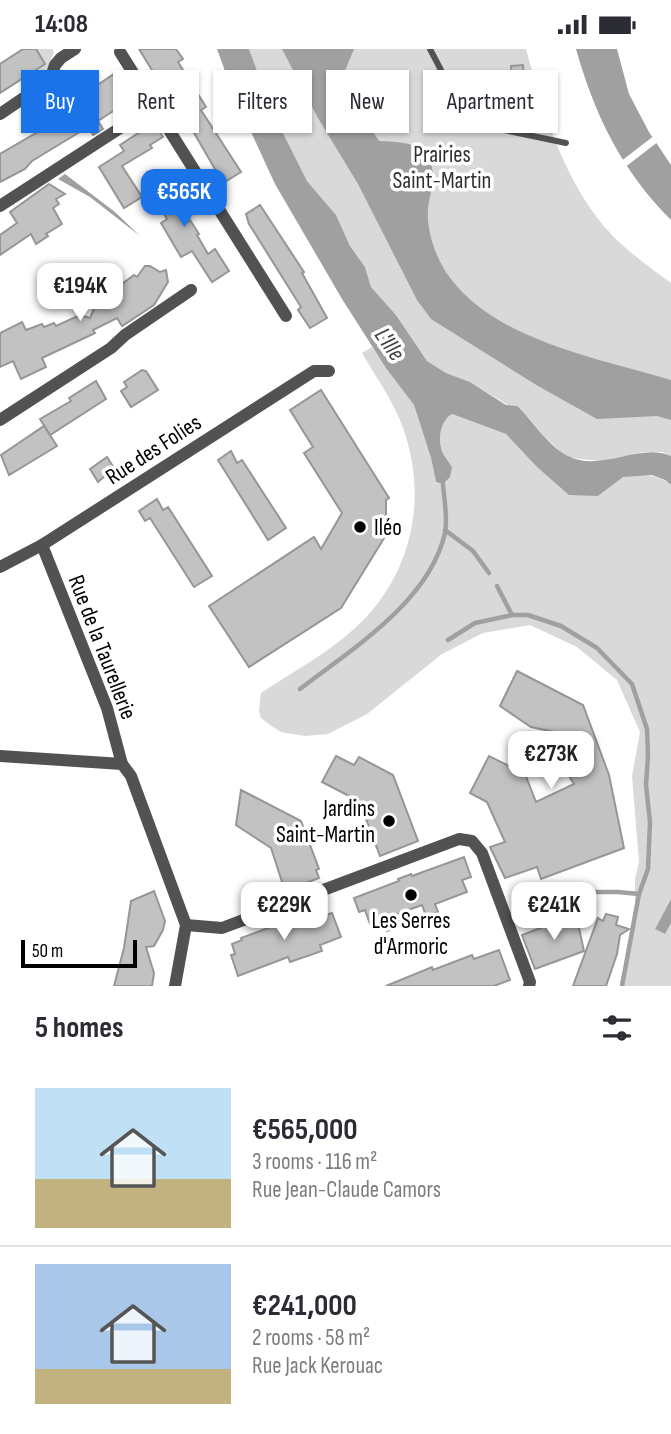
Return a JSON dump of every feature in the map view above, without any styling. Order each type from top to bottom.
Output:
[{"type":"street","points":[[0,114],[50,80],[55,65],[75,49]]},
{"type":"street","points":[[120,52],[131,70]]},
{"type":"street","points":[[0,206],[113,133]]},
{"type":"street","points":[[171,133],[286,316]]},
{"type":"street","points":[[0,420],[111,348],[125,335],[191,290]]},
{"type":"street","name":"Rue des Folies","points":[[0,567],[42,545],[314,371],[329,371]]},
{"type":"street","name":"Rue de la Taurellerie","points":[[42,545],[107,708],[122,764],[131,776],[186,925]]},
{"type":"street","points":[[0,756],[122,764]]},
{"type":"street","points":[[175,986],[186,925],[222,928],[459,839],[472,841],[482,853],[530,982],[529,986]]},
{"type":"lane","points":[[430,49],[464,114],[480,125],[566,143]]},
{"type":"green space","points":[[36,49],[52,49],[54,52],[47,70],[30,70]]},
{"type":"green space","name":"Prairies Saint-Martin","points":[[249,49],[526,49],[532,70],[423,70],[423,133],[553,133],[569,172],[596,216],[619,242],[671,283],[671,456],[662,452],[643,452],[601,461],[571,458],[543,435],[528,417],[470,382],[446,373],[427,361],[396,315],[371,287],[365,267],[350,246],[336,215],[307,181],[283,133],[312,133],[312,70],[257,70]]},
{"type":"green space","points":[[372,347],[414,405],[436,483],[452,467],[442,451],[440,441],[445,421],[452,414],[506,434],[536,466],[598,496],[621,478],[633,475],[654,477],[671,485],[671,899],[655,929],[671,923],[671,986],[621,986],[635,917],[635,879],[639,862],[632,776],[640,732],[617,680],[577,647],[530,625],[483,633],[442,654],[367,714],[328,734],[305,736],[281,732],[261,718],[261,693],[332,647],[374,609],[401,562],[410,536],[414,510],[411,455],[395,409],[362,353]]},
{"type":"water","points":[[217,49],[249,49],[257,70],[225,70]]},
{"type":"water","points":[[282,49],[354,49],[345,70],[326,70],[326,131],[312,106],[312,70],[293,70]]},
{"type":"water","points":[[576,49],[617,49],[629,94],[649,132],[671,165],[671,220],[638,182],[612,141],[592,97]]},
{"type":"water","name":"L'Ille","points":[[251,133],[283,133],[307,181],[336,215],[350,246],[365,267],[371,287],[396,315],[427,361],[446,373],[470,382],[506,405],[517,406],[547,440],[568,456],[593,461],[646,452],[671,456],[671,485],[652,475],[623,477],[598,496],[569,495],[536,466],[506,434],[452,414],[445,421],[440,436],[442,451],[452,467],[450,477],[443,484],[436,482],[414,405],[386,368],[342,299],[275,184]]},
{"type":"water","points":[[327,133],[374,133],[379,141],[408,144],[423,151],[432,166],[433,177],[429,227],[441,264],[451,279],[471,300],[495,318],[523,333],[583,355],[671,380],[671,420],[657,416],[597,419],[538,386],[431,319],[417,300],[358,184]]},
{"type":"water","points":[[65,174],[115,212],[140,236],[90,197],[58,179]]},
{"type":"water","points":[[671,899],[671,923],[665,934],[655,929]]},
{"type":"pier","points":[[655,135],[659,141],[624,168],[620,162]]},
{"type":"building","points":[[23,49],[36,49],[45,64],[36,70],[21,70],[21,79],[0,93],[0,64]]},
{"type":"building","points":[[139,49],[176,49],[183,59],[178,62],[183,70],[152,70]]},
{"type":"building","points":[[523,65],[523,70],[511,70],[511,66]]},
{"type":"building","points":[[113,75],[113,111],[99,120],[99,84]]},
{"type":"building","points":[[199,96],[206,107],[201,110],[213,133],[216,133],[241,172],[223,183],[194,133],[199,133]]},
{"type":"building","points":[[36,133],[78,133],[32,161],[25,169],[0,182],[0,154]]},
{"type":"building","points":[[139,133],[160,133],[163,137],[150,145],[152,148],[122,166],[142,197],[124,208],[99,167],[124,151],[120,145]]},
{"type":"building","points":[[161,173],[188,222],[190,220],[199,234],[197,235],[208,254],[215,249],[229,271],[212,282],[192,251],[181,257],[161,223],[167,219],[144,183]]},
{"type":"building","points":[[49,184],[65,194],[56,199],[59,204],[53,208],[62,224],[36,244],[31,234],[0,255],[0,235],[17,223],[10,212]]},
{"type":"building","points":[[260,205],[304,272],[302,273],[327,318],[310,328],[298,310],[301,307],[249,224],[246,214]]},
{"type":"building","points":[[145,266],[160,272],[166,270],[168,282],[154,305],[122,326],[117,318],[93,330],[95,333],[42,358],[46,367],[21,379],[13,361],[0,367],[0,333],[22,322],[26,330],[42,324],[44,327],[54,323],[56,326],[80,315],[90,318],[95,306],[105,301],[103,298],[134,275],[137,277]]},
{"type":"building","points":[[142,370],[146,371],[158,390],[131,407],[121,391],[127,387],[124,382]]},
{"type":"building","points":[[96,381],[106,399],[50,435],[40,419],[71,401],[69,398]]},
{"type":"building","name":"Iléo","points":[[321,390],[389,498],[386,500],[386,535],[341,608],[249,667],[209,606],[314,537],[321,549],[342,513],[304,453],[313,447],[290,410]]},
{"type":"building","points":[[44,426],[57,446],[9,475],[1,455]]},
{"type":"building","points":[[231,451],[237,463],[242,460],[286,528],[268,540],[218,460]]},
{"type":"building","points":[[107,457],[114,468],[98,482],[90,469]]},
{"type":"building","points":[[157,499],[163,510],[168,507],[212,576],[194,587],[150,518],[145,521],[139,511]]},
{"type":"building","points":[[517,671],[583,705],[609,775],[624,848],[541,879],[537,867],[505,878],[490,847],[505,842],[487,802],[470,793],[489,756],[525,774],[536,802],[574,784],[554,752],[555,732],[531,727],[500,706]]},
{"type":"building","name":"Jardins Saint-Martin","points":[[336,756],[354,765],[359,757],[393,775],[418,841],[380,856],[359,801],[322,782]]},
{"type":"building","points":[[241,790],[301,821],[319,869],[316,870],[319,878],[285,891],[271,848],[236,825]]},
{"type":"building","name":"Les Serres d'Armoric","points":[[464,857],[471,877],[462,880],[467,892],[435,904],[438,912],[426,916],[422,905],[397,914],[401,926],[387,931],[383,920],[370,924],[365,910],[359,912],[354,898],[411,874],[412,876]]},
{"type":"building","points":[[154,891],[165,921],[154,946],[146,947],[154,973],[152,986],[114,986],[124,948],[131,901]]},
{"type":"building","points":[[325,911],[326,915],[332,913],[341,937],[320,945],[322,951],[290,962],[288,957],[238,976],[231,955],[235,954],[232,944],[287,921],[288,923],[303,917],[304,919]]},
{"type":"building","points":[[576,914],[584,951],[535,969],[522,935]]},
{"type":"building","points":[[606,914],[618,917],[616,925],[629,929],[620,935],[617,954],[606,986],[573,986],[598,918],[603,921]]},
{"type":"building","points":[[499,950],[510,980],[494,986],[386,986],[432,967],[433,970],[472,955],[474,959]]},
{"type":"waterway","points":[[300,689],[365,640],[406,602],[423,581],[436,558],[445,533],[443,484]]},
{"type":"waterway","points":[[445,530],[473,551],[489,573]]},
{"type":"waterway","points":[[497,586],[512,615],[528,615],[561,626],[597,648],[632,684],[647,729],[648,755],[648,869],[639,894]]},
{"type":"waterway","points":[[448,640],[475,623],[512,615]]},
{"type":"waterway","points":[[517,913],[552,903],[576,892],[639,894],[622,986]]},
{"type":"place","name":"Iléo","points":[[360,527]]},
{"type":"place","name":"Jardins Saint-Martin","points":[[389,821]]},
{"type":"place","name":"Les Serres d'Armoric","points":[[411,895]]}]
